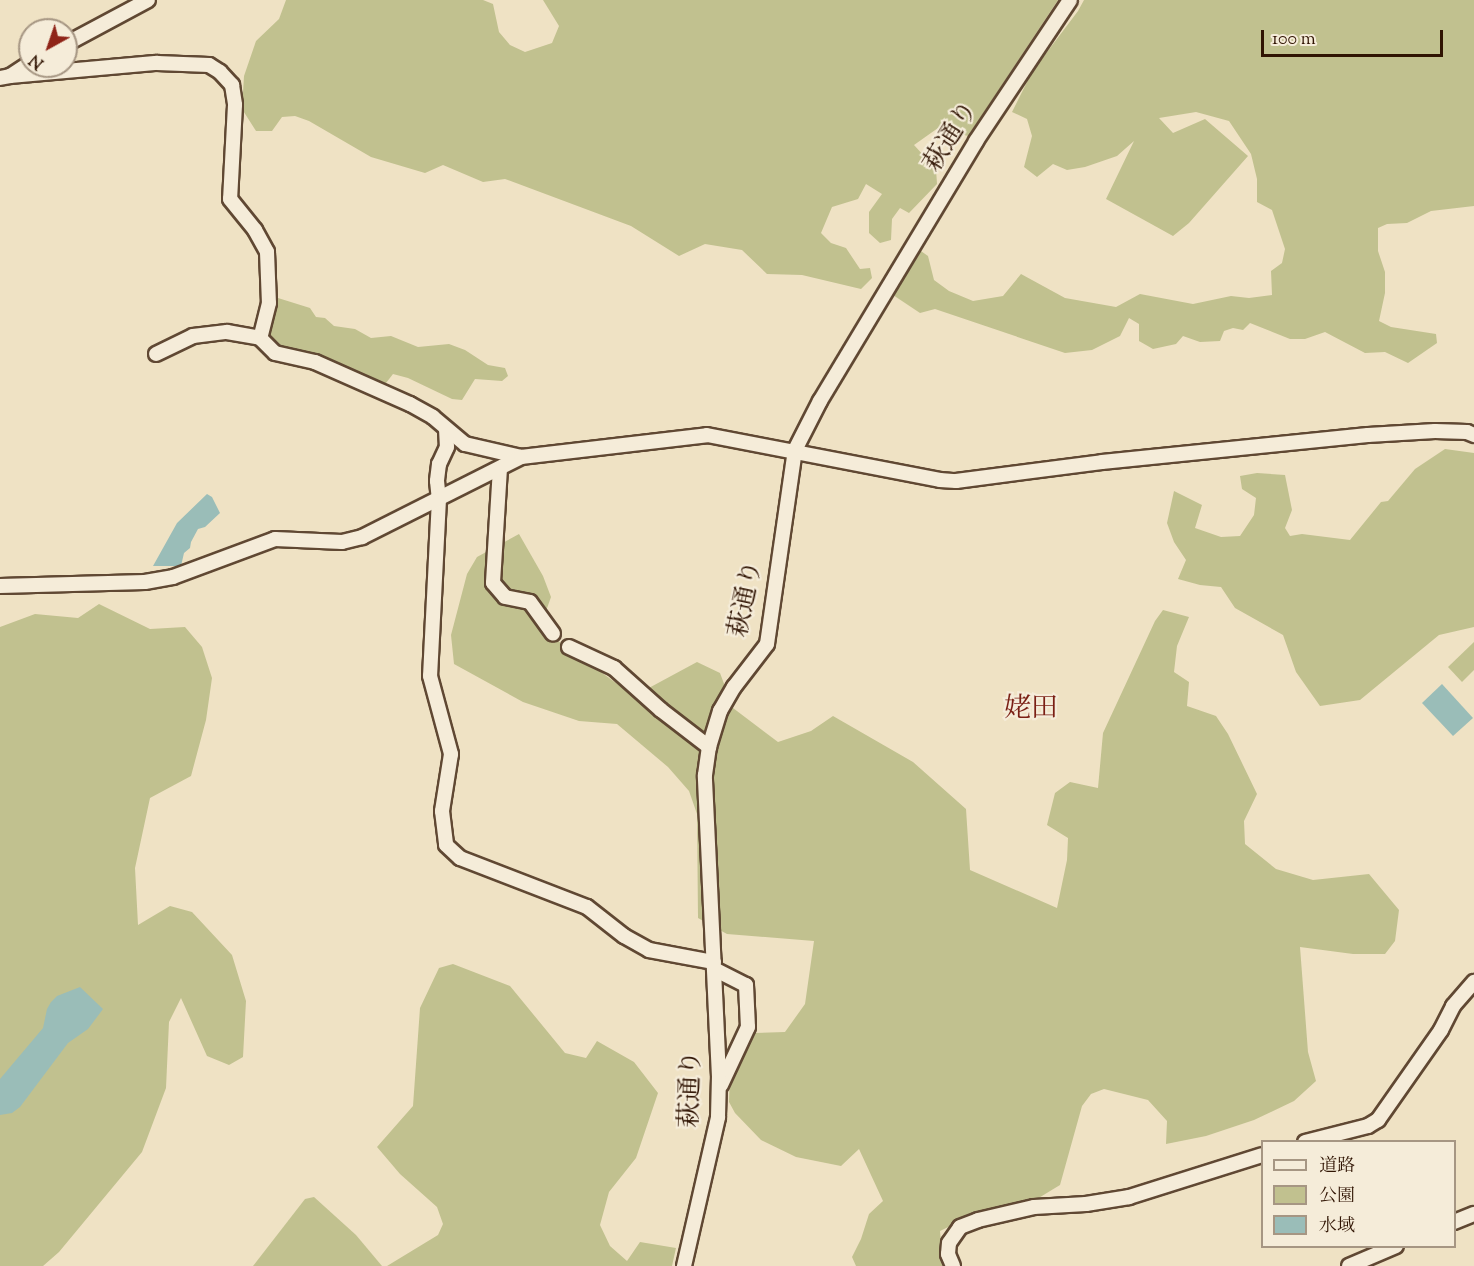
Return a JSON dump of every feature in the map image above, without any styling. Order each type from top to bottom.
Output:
[{"type":"street","points":[[78,38],[148,0]]},
{"type":"street","name":"萩通り","points":[[684,1266],[713,1146],[719,1090],[705,775],[709,747],[720,711],[734,687],[767,644],[795,450],[820,401],[976,141],[1070,0]]},
{"type":"street","points":[[5,77],[157,63],[210,65],[220,72],[232,85],[235,105],[230,199],[255,230],[267,252],[270,269],[269,303],[260,338]]},
{"type":"street","points":[[156,354],[194,336],[227,332],[260,338],[275,353],[315,362],[418,409],[433,417],[465,444]]},
{"type":"street","points":[[446,429],[447,447],[440,464],[437,481],[439,499],[430,676],[451,754],[442,811],[446,845],[460,858],[587,907],[624,936],[649,950],[714,965],[746,985],[748,1027],[719,1090]]},
{"type":"street","points":[[447,447],[465,444],[521,457],[707,435],[795,450],[939,480],[963,481],[1102,462],[1368,435],[1435,431],[1467,432],[1474,435]]},
{"type":"street","points":[[0,586],[145,582],[173,577],[275,539],[342,542],[362,537],[521,457]]},
{"type":"street","points":[[500,468],[493,583],[505,597],[530,602],[553,634]]},
{"type":"street","points":[[569,647],[614,668],[661,711],[709,747]]},
{"type":"street","points":[[1313,1140],[1368,1126],[1378,1120],[1441,1030],[1453,1006],[1472,988]]},
{"type":"street","points":[[953,1266],[948,1254],[949,1243],[960,1227],[978,1220],[1034,1207],[1086,1204],[1129,1197],[1261,1156]]},
{"type":"street","points":[[1456,1222],[1474,1215]]},
{"type":"street","points":[[1348,1266],[1391,1248]]},
{"type":"green space","points":[[286,0],[483,0],[493,4],[499,32],[510,45],[525,52],[552,43],[559,26],[543,0],[1058,0],[968,136],[938,128],[914,145],[936,169],[937,184],[909,213],[900,208],[892,219],[891,240],[880,243],[869,233],[869,212],[882,194],[866,184],[858,199],[832,207],[821,233],[831,243],[846,248],[860,269],[870,268],[872,278],[861,289],[802,275],[767,274],[742,250],[705,244],[679,256],[631,226],[505,179],[483,182],[443,165],[425,173],[371,157],[309,121],[295,116],[282,117],[272,131],[256,131],[242,109],[244,76],[256,41],[279,19]]},
{"type":"green space","points":[[1084,0],[1474,0],[1474,206],[1431,211],[1407,223],[1387,224],[1378,228],[1378,251],[1385,272],[1385,293],[1379,321],[1391,327],[1436,334],[1437,343],[1408,363],[1385,352],[1365,353],[1325,332],[1305,339],[1290,339],[1250,323],[1243,330],[1233,328],[1224,331],[1220,341],[1200,342],[1183,336],[1176,344],[1153,349],[1139,341],[1139,324],[1129,318],[1120,336],[1092,350],[1065,353],[935,309],[920,313],[893,295],[896,284],[918,249],[928,256],[934,280],[949,291],[973,301],[1003,296],[1021,274],[1065,298],[1116,307],[1140,294],[1193,304],[1231,296],[1249,298],[1272,295],[1271,271],[1282,263],[1285,249],[1272,210],[1257,202],[1257,179],[1251,154],[1229,121],[1196,112],[1159,118],[1173,133],[1205,119],[1248,156],[1189,223],[1173,236],[1106,199],[1134,141],[1117,156],[1085,167],[1067,170],[1053,164],[1037,177],[1024,167],[1032,136],[1027,119],[1012,112],[1032,72]]},
{"type":"green space","points":[[278,298],[310,308],[316,317],[325,318],[334,326],[355,329],[371,338],[391,336],[418,347],[449,344],[465,350],[488,365],[505,368],[508,376],[502,381],[475,379],[462,400],[452,399],[408,378],[393,374],[386,383],[381,384],[278,348],[272,343],[268,331],[273,303]]},
{"type":"green space","points":[[1445,449],[1474,453],[1474,627],[1439,635],[1360,700],[1320,706],[1296,672],[1283,635],[1235,608],[1221,587],[1200,585],[1178,579],[1186,560],[1174,542],[1167,523],[1174,491],[1202,505],[1195,528],[1221,537],[1240,536],[1254,515],[1256,498],[1242,489],[1240,476],[1257,473],[1285,475],[1292,510],[1285,528],[1290,536],[1302,534],[1350,540],[1381,502],[1388,501],[1415,469]]},
{"type":"green space","points":[[519,534],[543,576],[551,597],[540,628],[634,696],[697,662],[720,673],[733,708],[778,742],[811,731],[833,716],[913,762],[966,809],[970,870],[1057,908],[1067,860],[1068,838],[1047,825],[1055,793],[1070,782],[1098,788],[1103,733],[1155,621],[1163,610],[1189,617],[1177,646],[1174,672],[1189,682],[1187,706],[1216,716],[1228,734],[1257,794],[1244,821],[1245,844],[1276,869],[1313,880],[1369,874],[1399,910],[1395,941],[1385,954],[1353,954],[1300,947],[1308,1052],[1316,1081],[1294,1101],[1254,1120],[1206,1136],[1166,1144],[1167,1121],[1148,1100],[1104,1089],[1091,1094],[1082,1106],[1060,1185],[1032,1202],[969,1217],[940,1231],[943,1266],[856,1266],[852,1257],[869,1214],[883,1201],[859,1149],[841,1166],[796,1157],[761,1140],[735,1113],[729,1102],[730,1073],[752,1033],[785,1032],[805,1004],[814,941],[727,934],[698,918],[697,814],[689,791],[668,767],[617,724],[579,721],[523,702],[454,664],[451,635],[467,574],[477,557]]},
{"type":"green space","points":[[99,604],[150,629],[185,627],[202,647],[212,678],[206,720],[191,776],[150,798],[135,868],[138,925],[170,906],[192,912],[232,955],[246,1001],[243,1057],[229,1065],[207,1056],[181,998],[169,1022],[166,1088],[142,1152],[59,1252],[43,1266],[0,1266],[0,627],[35,614],[78,618]]},
{"type":"green space","points":[[1474,642],[1474,670],[1462,682],[1448,667]]},
{"type":"green space","points":[[453,964],[510,986],[565,1053],[586,1058],[597,1041],[634,1062],[658,1093],[636,1158],[609,1192],[600,1225],[610,1246],[627,1261],[640,1242],[676,1248],[672,1266],[387,1266],[438,1235],[443,1224],[437,1207],[400,1174],[377,1147],[413,1106],[420,1008],[439,968]]},
{"type":"green space","points":[[314,1197],[356,1235],[382,1266],[253,1266],[305,1199]]},
{"type":"water","points":[[207,494],[212,497],[220,513],[205,527],[198,529],[190,548],[184,553],[181,566],[153,566],[177,523]]},
{"type":"water","points":[[1442,684],[1473,718],[1453,736],[1422,703]]},
{"type":"water","points":[[80,987],[103,1009],[88,1029],[68,1043],[20,1107],[12,1113],[0,1115],[0,1079],[43,1028],[51,1002],[57,996]]},
{"type":"district","name":"姥田","points":[[1031,710]]}]
